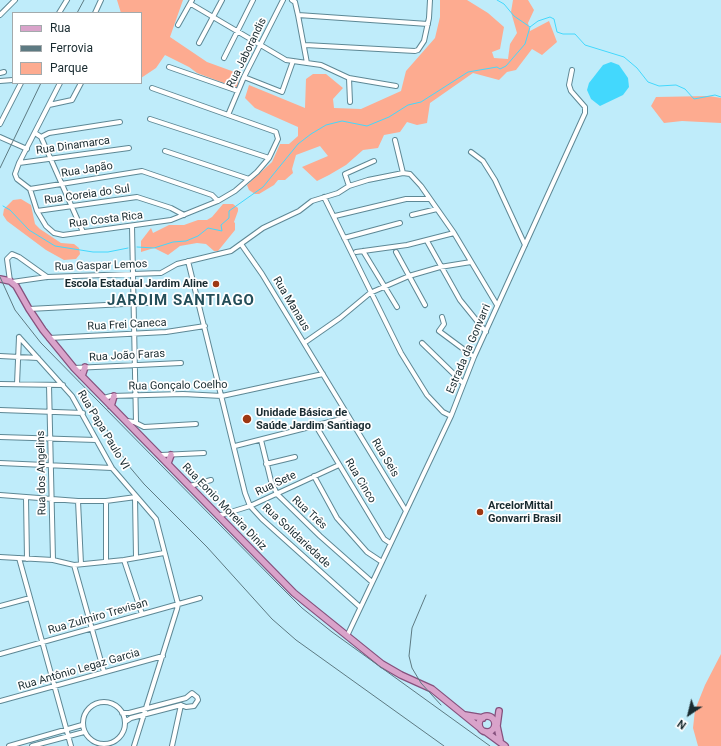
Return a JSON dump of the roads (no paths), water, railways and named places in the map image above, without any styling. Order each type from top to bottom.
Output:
[{"type":"main road","points":[[0,279],[11,281]]},
{"type":"main road","name":"Rua Eonio Moreira Diniz","points":[[11,281],[49,338],[74,368],[127,421],[141,429],[168,463],[294,593],[393,671],[432,689],[480,728]]},
{"type":"main road","points":[[82,376],[86,367]]},
{"type":"main road","points":[[111,406],[114,396]]},
{"type":"main road","points":[[168,463],[171,455]]},
{"type":"main road","points":[[500,711],[497,726],[500,740]]},
{"type":"main road","name":"Rua Eonio Moreira Diniz","points":[[465,715],[482,718]]},
{"type":"main road","points":[[482,718],[491,718],[496,735],[504,746],[480,728],[480,721],[482,718]]},
{"type":"main road","points":[[486,732],[489,732],[494,726]]},
{"type":"street","points":[[0,15],[15,0]]},
{"type":"street","points":[[60,12],[66,0]]},
{"type":"street","points":[[95,12],[101,0]]},
{"type":"street","points":[[199,43],[222,0]]},
{"type":"street","points":[[224,58],[253,0]]},
{"type":"street","name":"Rua Jaborandis","points":[[228,115],[244,77],[283,0]]},
{"type":"street","points":[[305,45],[418,50],[422,44],[428,24],[430,0]]},
{"type":"street","points":[[294,1],[305,45],[307,63]]},
{"type":"street","points":[[178,25],[192,2],[213,17],[283,59],[321,65],[349,78],[396,86]]},
{"type":"street","points":[[298,15],[428,24]]},
{"type":"street","points":[[244,77],[282,92],[293,61]]},
{"type":"street","points":[[169,67],[238,91]]},
{"type":"street","name":"Estrada da Gonvarri","points":[[347,636],[451,416],[474,357],[585,113],[585,107],[571,91],[570,85],[572,70]]},
{"type":"street","points":[[349,78],[350,102]]},
{"type":"street","points":[[0,81],[12,80]]},
{"type":"street","points":[[0,124],[20,84]]},
{"type":"street","points":[[30,188],[17,179],[15,174],[19,163],[59,84]]},
{"type":"street","points":[[48,105],[72,100],[80,84]]},
{"type":"street","points":[[152,88],[228,115]]},
{"type":"street","name":"Rua Costa Rica","points":[[30,188],[36,211],[46,226],[54,233],[62,235],[167,221],[184,215],[218,201],[249,179],[269,158],[278,139],[276,132],[228,115]]},
{"type":"street","points":[[150,119],[269,158]]},
{"type":"street","points":[[41,137],[49,133],[120,122]]},
{"type":"street","points":[[34,133],[41,137],[83,232]]},
{"type":"street","points":[[0,137],[27,149]]},
{"type":"street","points":[[395,140],[403,173],[413,177],[430,199],[454,233],[497,305]]},
{"type":"street","name":"Rua Dinamarca","points":[[19,163],[129,148]]},
{"type":"street","points":[[165,151],[249,179]]},
{"type":"street","points":[[471,152],[483,161],[495,180],[525,245]]},
{"type":"street","points":[[349,186],[345,174],[374,161]]},
{"type":"street","name":"Rua Japão","points":[[30,188],[138,171],[147,172],[212,195],[218,201]]},
{"type":"street","name":"Rua Gaspar Lemos","points":[[11,281],[47,277],[161,273],[177,264],[231,251],[263,228],[298,211],[312,202],[338,193],[349,186],[382,176],[403,173]]},
{"type":"street","points":[[324,197],[335,216],[370,293],[401,353],[424,390],[444,412],[451,416]]},
{"type":"street","name":"Rua Coreia do Sul","points":[[36,211],[137,198],[176,210],[184,215]]},
{"type":"street","points":[[335,216],[406,199],[430,199]]},
{"type":"street","points":[[412,215],[437,209]]},
{"type":"street","points":[[344,238],[400,223]]},
{"type":"street","points":[[132,226],[136,364],[135,420],[141,429],[196,424]]},
{"type":"street","points":[[356,252],[427,241],[454,233]]},
{"type":"street","points":[[427,241],[440,267],[460,300],[486,332]]},
{"type":"street","name":"Rua Manaus","points":[[241,244],[262,274],[323,374]]},
{"type":"street","points":[[363,251],[397,307]]},
{"type":"street","points":[[396,252],[425,305]]},
{"type":"street","points":[[11,281],[7,259],[12,254],[16,255],[47,277]]},
{"type":"street","name":"Rua Solidariedade","points":[[188,261],[250,506],[262,519],[360,607]]},
{"type":"street","points":[[304,343],[340,318],[370,293],[385,288],[409,276],[440,267],[471,262]]},
{"type":"street","points":[[29,309],[163,302]]},
{"type":"street","points":[[442,317],[444,324],[439,331],[474,357]]},
{"type":"street","name":"Rua Frei Caneca","points":[[49,338],[166,332],[205,326]]},
{"type":"street","name":"Rua Papa Paulo VI","points":[[17,356],[19,337],[64,385],[83,413],[112,468],[135,497],[153,513],[156,519],[178,604],[176,615],[134,746]]},
{"type":"street","points":[[422,343],[463,383]]},
{"type":"street","points":[[0,356],[38,358]]},
{"type":"street","points":[[17,356],[17,384]]},
{"type":"street","name":"Rua João Faras","points":[[74,368],[181,363]]},
{"type":"street","name":"Rua Gonçalo Coelho","points":[[104,398],[136,395],[196,394],[222,396],[323,374]]},
{"type":"street","name":"Rua Seis","points":[[323,374],[406,511]]},
{"type":"street","points":[[0,384],[64,385]]},
{"type":"street","name":"Rua dos Angelins","points":[[49,385],[53,560]]},
{"type":"street","points":[[0,410],[83,413]]},
{"type":"street","points":[[235,446],[349,417]]},
{"type":"street","points":[[127,421],[135,420]]},
{"type":"street","name":"Rua Cinco","points":[[316,426],[384,539],[390,543]]},
{"type":"street","points":[[0,437],[96,440]]},
{"type":"street","name":"Rua Três","points":[[261,440],[270,481],[277,494],[320,536],[372,582]]},
{"type":"street","points":[[161,455],[204,453]]},
{"type":"street","points":[[266,464],[295,457]]},
{"type":"street","points":[[0,463],[112,468]]},
{"type":"street","name":"Rua Sete","points":[[218,516],[250,506],[339,465]]},
{"type":"street","points":[[314,476],[341,524],[367,552],[382,562]]},
{"type":"street","points":[[190,486],[211,480]]},
{"type":"street","points":[[0,495],[78,501],[106,501],[135,497],[136,557]]},
{"type":"street","points":[[26,498],[27,559]]},
{"type":"street","points":[[78,501],[81,564]]},
{"type":"street","points":[[106,501],[106,562]]},
{"type":"street","points":[[0,558],[53,560],[74,565],[124,560],[164,553]]},
{"type":"street","points":[[19,558],[71,746]]},
{"type":"street","points":[[124,560],[142,614]]},
{"type":"street","points":[[74,565],[104,672]]},
{"type":"street","points":[[0,606],[30,598]]},
{"type":"street","name":"Rua Zulmiro Trevisan","points":[[0,654],[200,598]]},
{"type":"street","name":"Rua Antônio Legaz Garcia","points":[[0,702],[163,656]]},
{"type":"street","points":[[122,712],[130,713],[186,698],[192,694],[197,697],[198,700],[194,706],[186,707],[181,705],[144,714],[131,718],[125,722]]},
{"type":"street","points":[[108,702],[119,708],[125,722],[125,728],[119,738],[109,744],[103,745],[92,741],[84,732],[82,725],[84,715],[87,710],[96,703],[108,702]]},
{"type":"street","points":[[172,746],[181,705]]},
{"type":"street","points":[[9,746],[82,725]]},
{"type":"street","points":[[32,746],[84,732]]},
{"type":"water","points":[[611,62],[619,65],[628,78],[629,87],[623,95],[600,106],[591,99],[587,90],[589,83],[603,65]]},
{"type":"waterway","points":[[497,0],[504,4],[514,16],[530,27],[538,21],[550,17],[554,19],[557,32],[563,34],[575,34],[585,45],[624,57],[637,68],[648,82],[659,86],[676,85],[685,89],[694,99],[715,95],[721,97]]},
{"type":"waterway","points":[[137,247],[154,248],[173,242],[186,241],[198,236],[208,228],[222,231],[221,225],[229,218],[229,211],[263,187],[298,144],[311,134],[326,125],[342,121],[367,126],[389,117],[408,105],[421,102],[468,72],[497,67],[500,69],[506,66],[525,44],[530,27]]},
{"type":"waterway","points":[[3,206],[10,210],[29,230],[55,246],[93,252],[108,252],[128,248]]},
{"type":"railway","points":[[78,12],[84,0]]},
{"type":"railway","points":[[0,168],[41,84]]},
{"type":"railway","points":[[0,277],[15,310],[41,343],[302,608],[332,632],[490,746]]},
{"type":"railway","points":[[86,395],[128,465],[144,484],[207,547],[272,619],[296,640],[444,746]]},
{"type":"railway","points":[[426,595],[412,628],[409,656],[412,668],[421,683],[441,705]]},
{"type":"place","name":"Escola Estadual Jardim Aline","points":[[216,284]]},
{"type":"place","name":"Unidade Básica de Saúde Jardim Santiago","points":[[247,419]]},
{"type":"place","name":"ArcelorMittal Gonvarri Brasil","points":[[480,512]]},
{"type":"district","name":"JARDIM SANTIAGO","points":[[181,301]]}]
